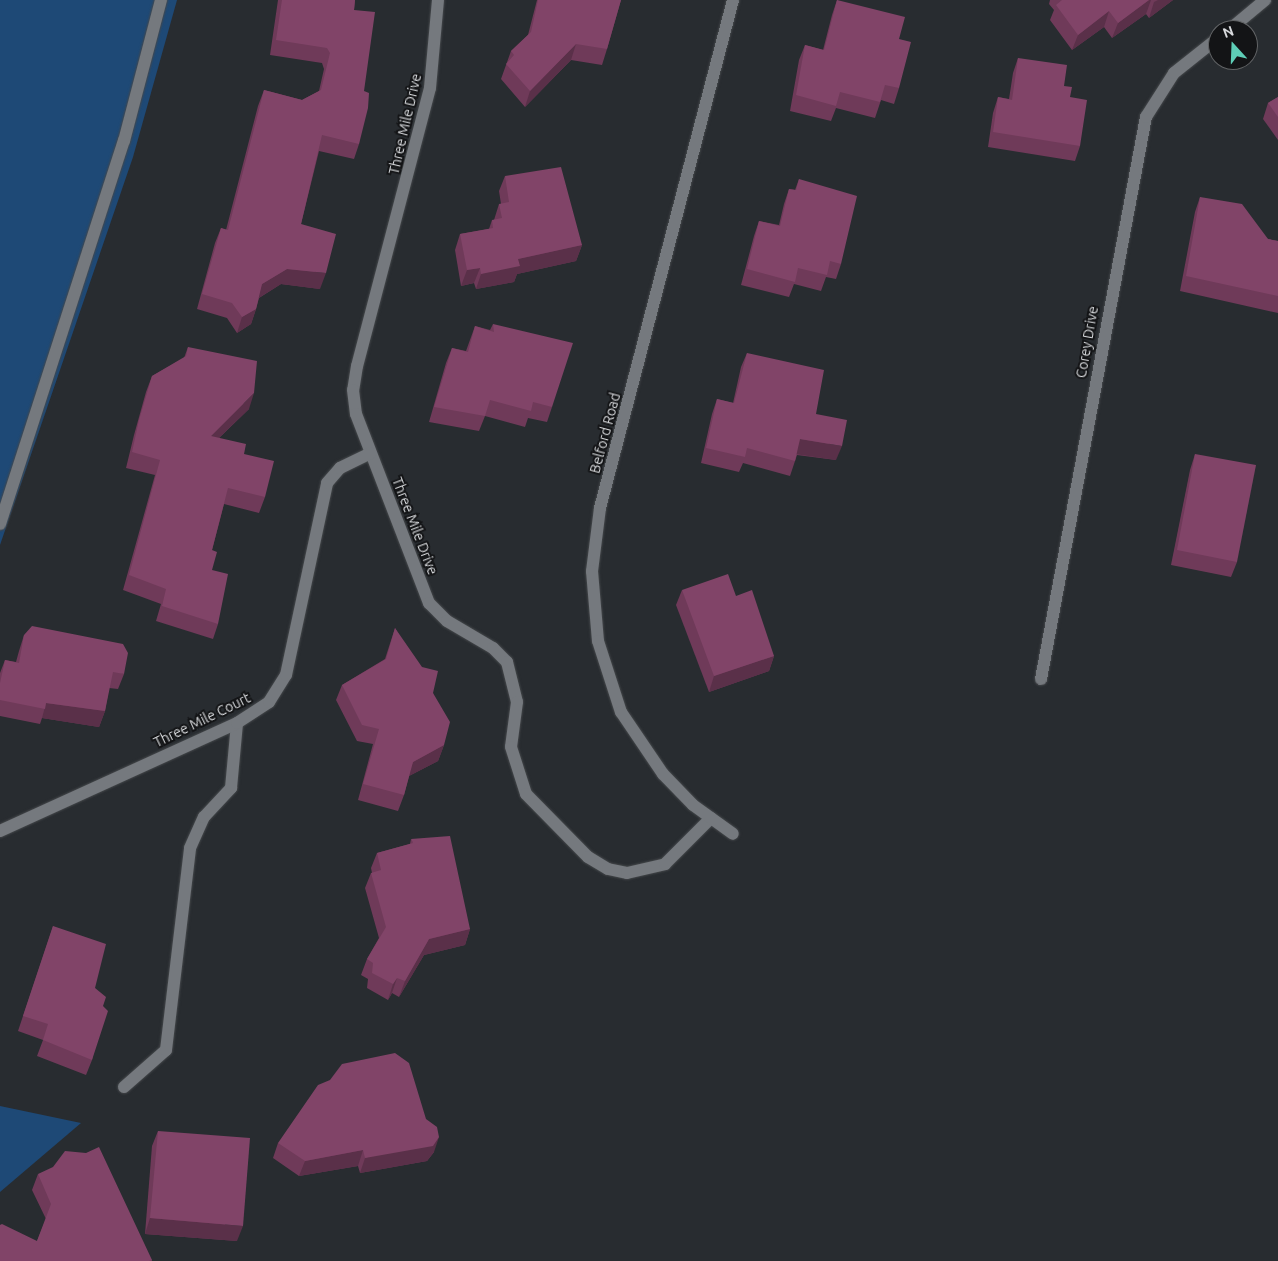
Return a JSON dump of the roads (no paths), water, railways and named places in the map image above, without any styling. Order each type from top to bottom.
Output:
[{"type":"street","points":[[0,524],[124,141],[161,0]]},
{"type":"street","name":"Three Mile Drive","points":[[438,0],[435,51],[421,129],[353,390],[356,414],[429,603],[447,621],[493,648],[507,662],[517,702],[511,747],[526,794],[588,857],[608,869],[627,873],[665,864],[712,818]]},
{"type":"street","name":"Belford Road","points":[[733,0],[600,508],[592,571],[598,641],[621,712],[663,774],[712,818],[733,834]]},
{"type":"street","points":[[1241,20],[1265,0]]},
{"type":"street","name":"Corey Drive","points":[[1042,679],[1146,117],[1174,73],[1208,46]]},
{"type":"street","name":"Three Mile Court","points":[[0,831],[237,723],[269,702],[286,675],[327,483],[340,468],[372,453]]},
{"type":"street","points":[[124,1087],[166,1050],[190,848],[204,817],[231,788],[237,723]]}]
